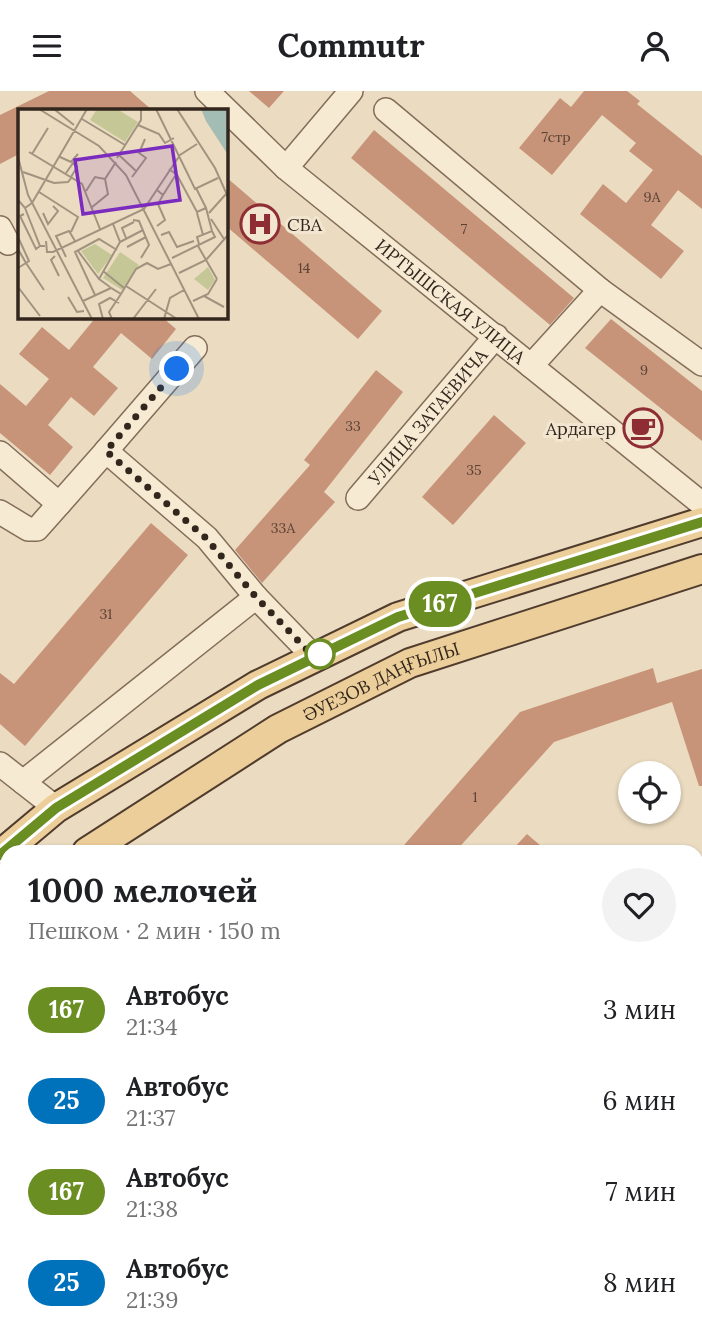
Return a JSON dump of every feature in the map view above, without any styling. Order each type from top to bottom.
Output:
[{"type":"main road","points":[[11,836],[258,685],[398,617],[702,522]]},
{"type":"main road","name":"ӘУЕЗОВ ДАҢҒЫЛЫ","points":[[108,845],[278,729],[410,663],[702,569]]},
{"type":"street","name":"ИРТЫШСКАЯ УЛИЦА","points":[[207,91],[225,109]]},
{"type":"street","points":[[286,168],[351,91]]},
{"type":"street","points":[[386,110],[600,290],[702,364]]},
{"type":"street","name":"ИРТЫШСКАЯ УЛИЦА","points":[[228,111],[286,168],[702,504]]},
{"type":"street","points":[[531,366],[600,290]]},
{"type":"street","name":"УЛИЦА ЗАТАЕВИЧА","points":[[358,498],[496,336]]},
{"type":"street","points":[[0,512],[29,529],[37,529],[195,348]]},
{"type":"street","points":[[106,451],[206,538],[256,597],[314,657]]},
{"type":"street","points":[[0,453],[59,504]]},
{"type":"street","points":[[23,782],[256,597]]},
{"type":"street","points":[[0,764],[56,808]]},
{"type":"building","points":[[49,91],[130,91],[151,109],[18,109],[18,155],[0,164],[0,115]]},
{"type":"building","points":[[249,91],[284,91],[269,108]]},
{"type":"building","points":[[584,91],[627,91],[640,101],[637,104],[702,156],[702,209],[678,190],[651,225],[684,251],[661,279],[580,214],[603,184],[626,203],[653,170],[629,151],[636,143],[602,115],[552,175],[519,148],[560,98],[571,107]]},
{"type":"building","points":[[374,130],[574,298],[550,325],[351,158]]},
{"type":"building","points":[[228,179],[382,311],[358,339],[228,228]]},
{"type":"building","points":[[94,319],[164,319],[176,329],[152,359],[121,333],[93,367],[118,388],[94,416],[71,397],[48,425],[73,447],[50,475],[0,433],[0,384],[26,406],[49,379],[19,354],[42,327],[69,350]]},
{"type":"building","points":[[611,319],[702,391],[702,441],[585,348]]},
{"type":"building","points":[[376,370],[403,392],[324,492],[335,502],[262,583],[235,550],[310,465],[304,460]]},
{"type":"building","points":[[494,415],[526,443],[453,525],[422,497]]},
{"type":"building","points":[[151,523],[188,555],[25,746],[0,724],[0,673],[14,684]]},
{"type":"building","points":[[653,668],[657,683],[702,669],[702,786],[699,786],[672,702],[554,742],[461,845],[404,845],[520,712]]},
{"type":"building","points":[[527,834],[540,845],[517,845]]},
{"type":"bus line","name":"167","points":[[12,845],[56,808],[258,685],[398,617],[702,522]]},
{"type":"place","name":"СВА","points":[[260,224]]},
{"type":"place","name":"Ардагер","points":[[643,428]]},
{"type":"route","points":[[177,369],[106,451],[206,538],[256,597],[314,657],[320,654]]}]
